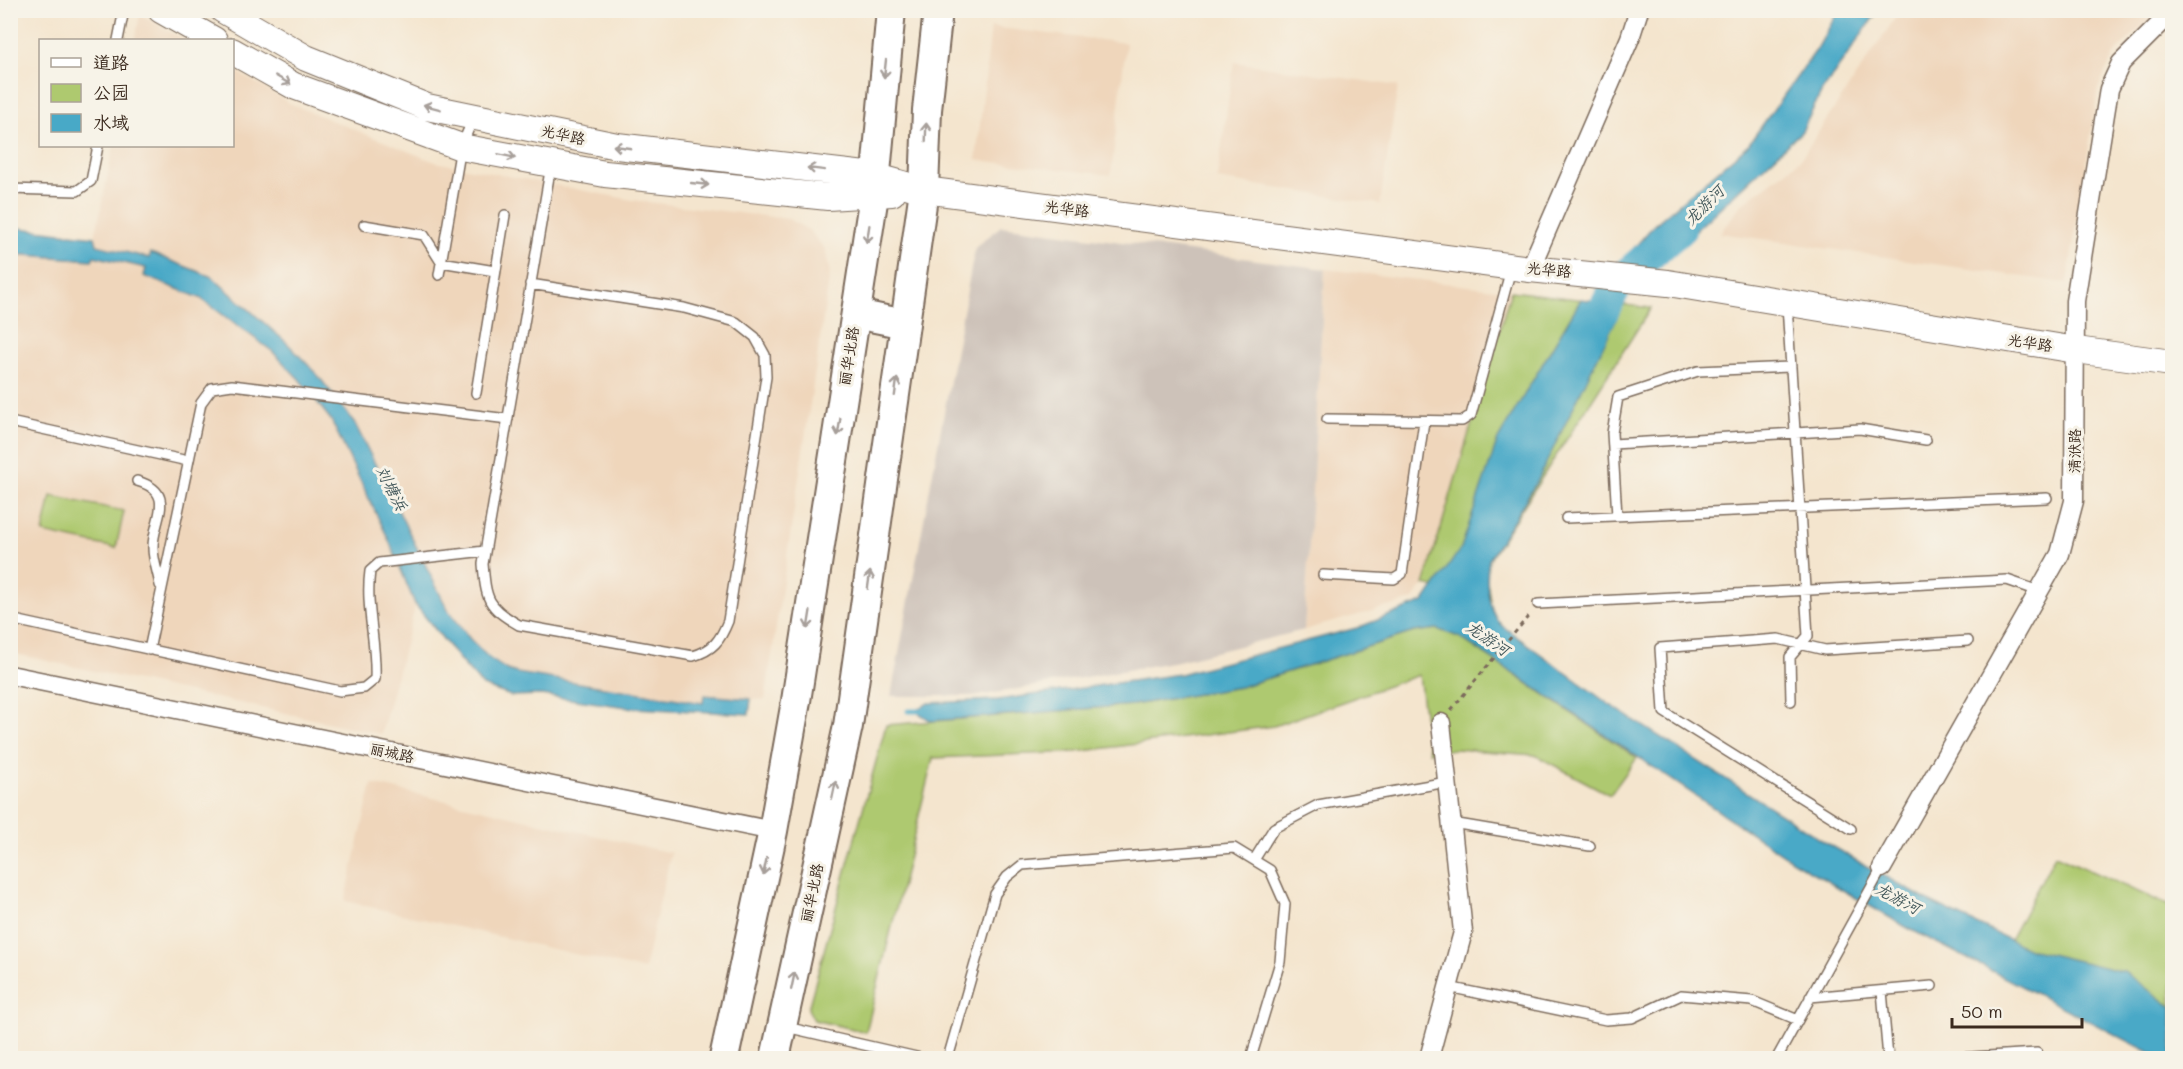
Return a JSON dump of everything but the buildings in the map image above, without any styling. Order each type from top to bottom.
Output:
[{"type":"main road","points":[[161,10],[212,39]]},
{"type":"main road","name":"光华路","points":[[223,10],[306,58],[427,106],[617,146],[874,185],[1521,268],[1668,283],[2076,350],[2172,363]]},
{"type":"main road","name":"丽华北路","points":[[724,1059],[773,831],[794,713],[874,185],[891,10]]},
{"type":"main road","name":"丽华北路","points":[[775,1059],[850,713],[924,190],[927,110],[938,10]]},
{"type":"main road","name":"光华路","points":[[234,52],[294,86],[461,147],[605,174],[828,197],[874,185]]},
{"type":"main road","points":[[856,314],[905,324]]},
{"type":"street","points":[[1521,268],[1630,38],[1639,10]]},
{"type":"street","name":"清洑路","points":[[1882,868],[2060,554],[2074,501],[2075,301],[2109,89],[2121,63],[2172,12]]},
{"type":"street","name":"丽城路","points":[[10,675],[773,831]]},
{"type":"street","points":[[1433,1058],[1448,987],[1463,932],[1441,723]]},
{"type":"lane","points":[[118,39],[124,10]]},
{"type":"lane","points":[[439,275],[461,147],[474,116]]},
{"type":"lane","points":[[10,189],[77,191],[91,181],[98,147]]},
{"type":"lane","points":[[531,284],[684,309],[736,322],[755,337],[765,356],[766,377],[728,621],[721,639],[709,651],[693,656],[519,625],[497,613],[486,594],[483,564],[550,165]]},
{"type":"lane","points":[[476,393],[505,215]]},
{"type":"lane","points":[[364,225],[424,235],[441,262],[495,271]]},
{"type":"lane","points":[[1327,419],[1462,421],[1471,415],[1521,268]]},
{"type":"lane","points":[[1787,303],[1808,636],[1790,657],[1791,701]]},
{"type":"lane","points":[[1617,516],[1613,444],[1618,398],[1698,370],[1791,367]]},
{"type":"lane","points":[[149,650],[201,403],[212,388],[232,385],[346,397],[508,419]]},
{"type":"lane","points":[[1323,574],[1394,579],[1402,574],[1424,421]]},
{"type":"lane","points":[[10,422],[188,461]]},
{"type":"lane","points":[[1613,444],[1860,429],[1926,440]]},
{"type":"lane","points":[[137,481],[149,484],[159,496],[162,509],[152,546],[161,590]]},
{"type":"lane","points":[[1566,518],[2047,498]]},
{"type":"lane","points":[[10,619],[340,691],[364,688],[375,679],[376,659],[368,587],[370,571],[379,563],[485,551]]},
{"type":"lane","points":[[1538,604],[2007,580],[2039,591]]},
{"type":"lane","points":[[1851,829],[1664,712],[1660,648],[1778,639],[1825,650],[1968,641]]},
{"type":"lane","points":[[1254,860],[1274,828],[1318,805],[1447,782]]},
{"type":"lane","points":[[1452,824],[1590,846]]},
{"type":"lane","points":[[948,1059],[995,894],[1007,877],[1022,865],[1234,848],[1270,870],[1285,904],[1280,962],[1251,1059]]},
{"type":"lane","points":[[1776,1059],[1882,868]]},
{"type":"lane","points":[[1810,997],[1932,986]]},
{"type":"lane","points":[[1448,987],[1606,1020],[1632,1018],[1681,995],[1752,1000],[1798,1020]]},
{"type":"lane","points":[[1882,991],[1888,1059]]},
{"type":"lane","points":[[783,1026],[921,1059]]},
{"type":"lane","points":[[1956,1059],[2037,1053],[2041,1059]]},
{"type":"path","points":[[1441,723],[1538,604]]},
{"type":"shaded area","points":[[1900,11],[2158,11],[2114,54],[2098,89],[2067,283],[1720,233],[1741,205],[1799,161]]},
{"type":"shaded area","points":[[140,14],[183,39],[135,39]]},
{"type":"shaded area","points":[[991,27],[1126,43],[1111,175],[976,160]]},
{"type":"shaded area","points":[[1234,62],[1398,86],[1380,204],[1217,179]]},
{"type":"shaded area","points":[[234,70],[291,104],[435,162],[632,200],[789,219],[810,231],[825,249],[830,273],[765,700],[705,695],[703,703],[517,673],[507,670],[470,639],[416,604],[381,734],[11,653],[10,254],[94,256],[146,268],[145,276],[200,298],[272,351],[299,379],[322,382],[287,343],[212,277],[151,253],[149,258],[97,245],[95,237],[114,147],[234,147]]},
{"type":"shaded area","points":[[1001,226],[1325,269],[1304,630],[1178,661],[977,696],[891,696],[975,248]]},
{"type":"shaded area","points":[[1325,269],[1511,291],[1424,585],[1412,600],[1304,630]]},
{"type":"shaded area","points":[[372,784],[671,853],[644,970],[345,901]]},
{"type":"green space","points":[[1511,291],[1651,308],[1489,560],[1486,575],[1490,600],[1424,585]]},
{"type":"green space","points":[[51,496],[124,511],[116,548],[43,533]]},
{"type":"green space","points":[[1437,629],[1459,637],[1637,758],[1610,795],[1535,755],[1456,749],[1429,752],[1419,675],[1274,726],[1076,752],[933,758],[866,1032],[814,1020],[808,1009],[886,725],[1133,705],[1240,687],[1414,632]]},
{"type":"green space","points":[[2055,855],[2172,907],[2172,1034],[2010,940]]},
{"type":"water","points":[[1839,10],[1878,11],[1822,91],[1802,131],[1667,257],[1628,255],[1654,225],[1748,145],[1817,49]]},
{"type":"water","points":[[10,227],[95,237],[97,245],[149,258],[151,253],[212,277],[287,343],[316,373],[354,422],[448,610],[470,639],[489,658],[507,670],[703,703],[704,695],[751,699],[749,714],[634,708],[541,695],[511,696],[483,686],[415,604],[387,536],[331,420],[299,379],[272,351],[200,298],[144,276],[146,268],[94,256],[92,260],[11,254]]},
{"type":"water","points":[[1581,299],[1623,305],[1539,478],[1489,560],[1488,594],[1493,611],[1501,625],[1610,705],[1831,846],[1930,902],[2029,949],[2124,972],[2172,1007],[2172,1058],[2161,1058],[1906,927],[1793,861],[1459,637],[1437,629],[1414,632],[1240,687],[1133,705],[931,721],[916,711],[928,703],[998,700],[1180,674],[1357,628],[1424,602],[1461,548],[1498,439]]},
{"type":"waterway","name":"龙游河","points":[[1587,341],[1619,281],[1680,229]]},
{"type":"waterway","points":[[908,711],[923,711]]},
{"type":"water label","name":"刘塘浜","points":[[392,488]]}]
